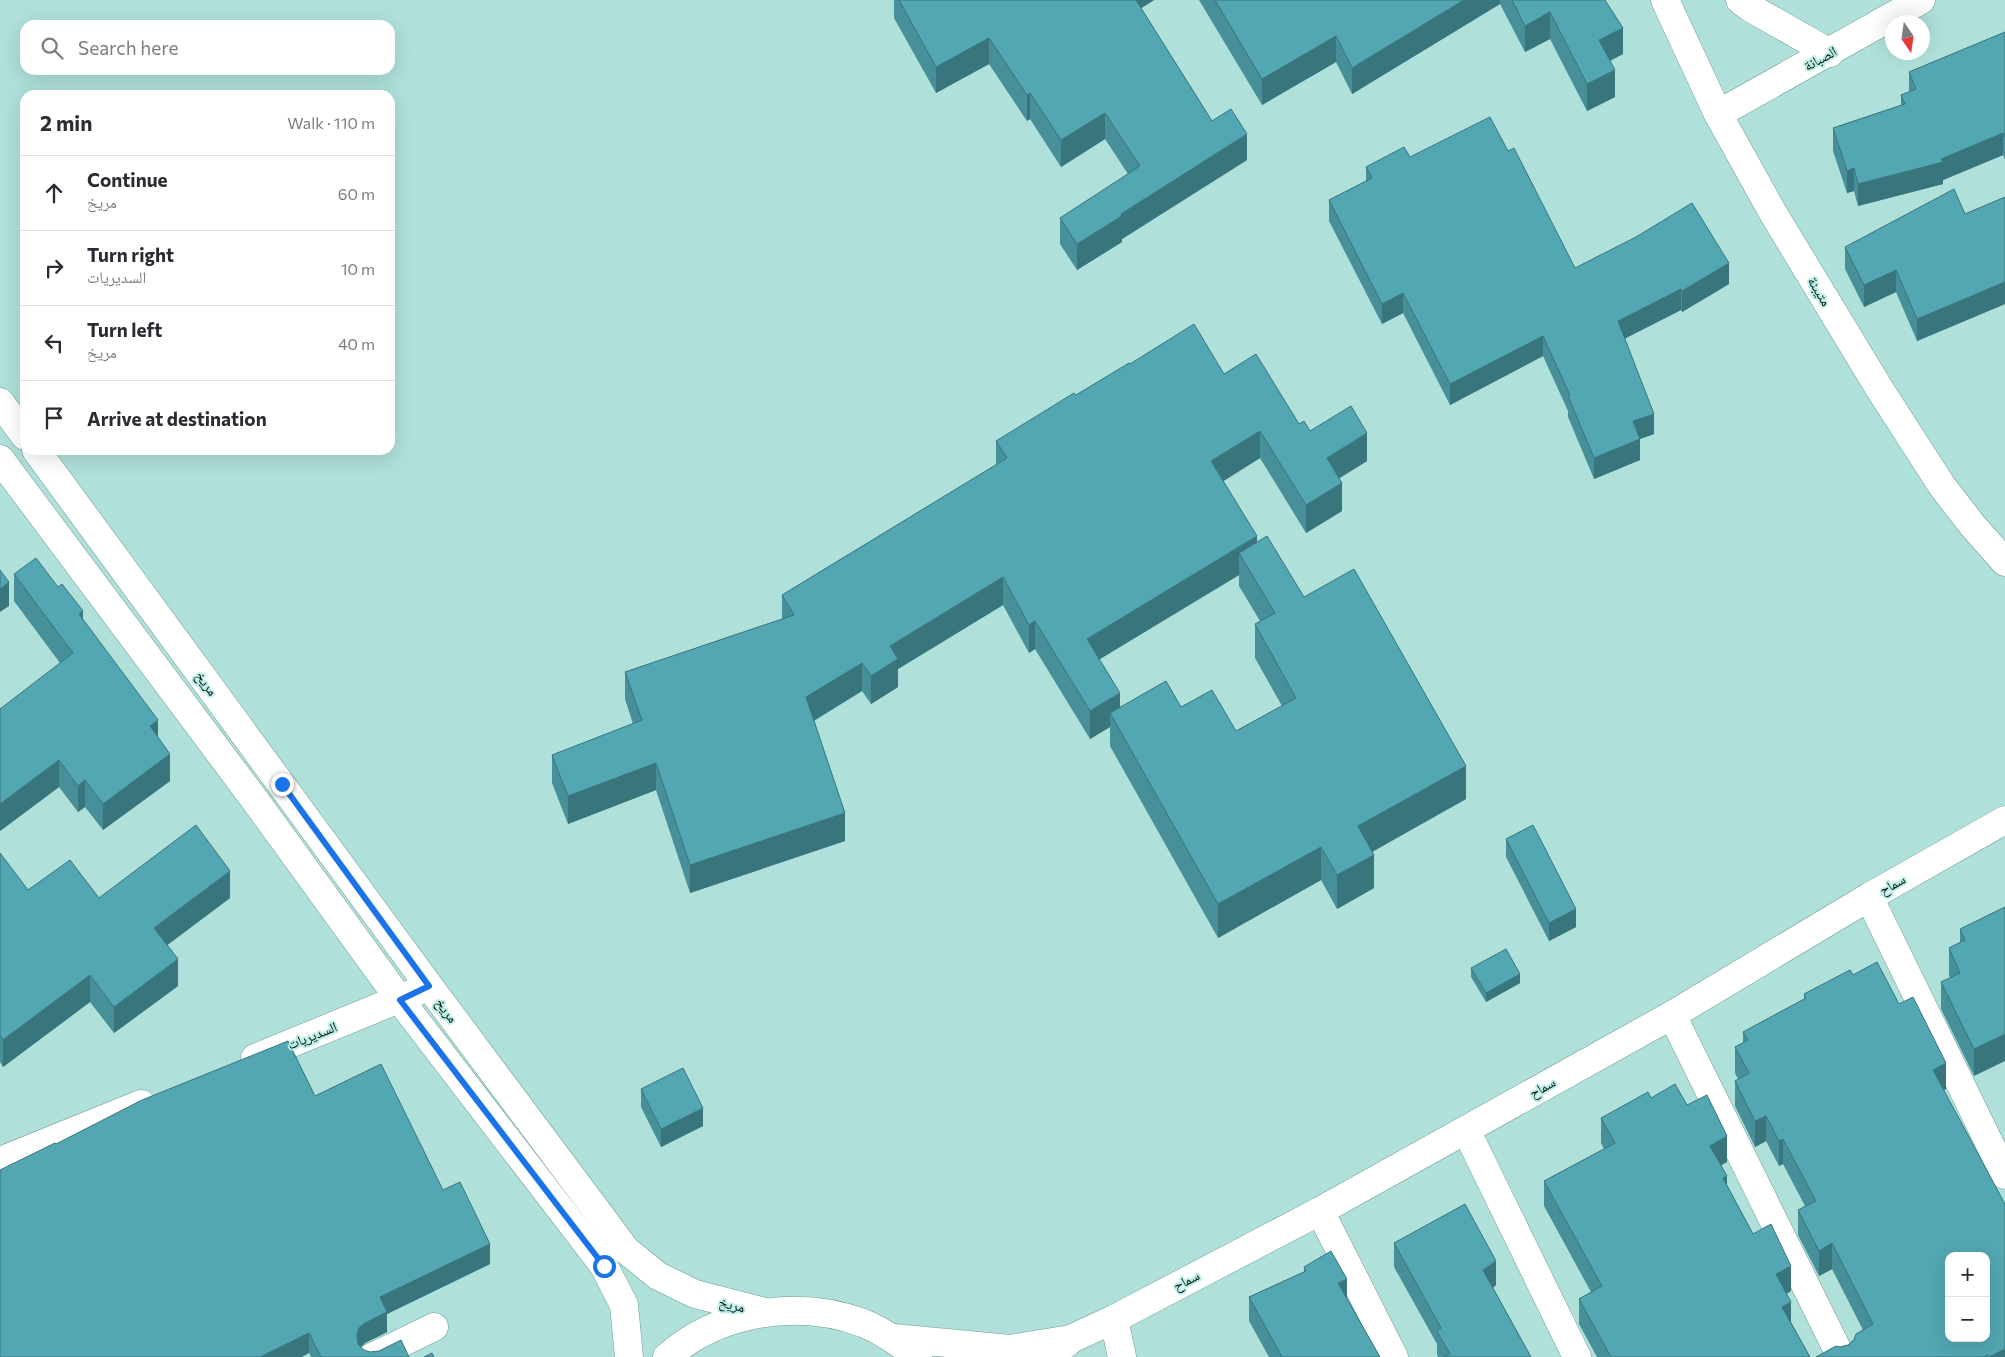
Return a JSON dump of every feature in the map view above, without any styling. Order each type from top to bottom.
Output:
[{"type":"street","name":"متيبنة","points":[[1666,0],[1718,114],[1773,213],[1884,396],[1942,486],[1973,526],[2005,562]]},
{"type":"street","points":[[1740,0],[1830,53]]},
{"type":"street","name":"الصبانة","points":[[1718,114],[1830,53],[1921,0]]},
{"type":"street","points":[[0,402],[20,429]]},
{"type":"street","name":"مريخ","points":[[40,455],[429,986],[626,1250],[658,1276],[695,1294],[765,1312]]},
{"type":"street","points":[[0,459],[251,794],[400,1000],[604,1266],[624,1305],[628,1357]]},
{"type":"street","name":"سماح","points":[[892,1338],[1010,1349],[1071,1339],[1114,1319],[1320,1211],[1672,1015],[1868,897],[2005,820]]},
{"type":"street","points":[[1868,897],[2005,1175]]},
{"type":"street","name":"السديريات","points":[[236,1066],[400,1000],[429,986]]},
{"type":"street","points":[[1672,1015],[1841,1357]]},
{"type":"street","points":[[0,1161],[164,1095]]},
{"type":"street","points":[[1466,1130],[1577,1357]]},
{"type":"street","points":[[1320,1211],[1394,1357]]},
{"type":"street","points":[[667,1357],[702,1333],[733,1320],[765,1312],[798,1310],[862,1323],[892,1338],[918,1357]]},
{"type":"street","points":[[1114,1319],[1122,1357]]},
{"type":"street","points":[[372,1357],[434,1327]]},
{"type":"street","name":"سماح","points":[[1050,1357],[1071,1339]]},
{"type":"building","points":[[899,0],[1136,0],[1212,121],[1231,109],[1247,134],[1077,244],[1060,218],[1140,166],[1105,113],[1061,140],[1030,93],[1027,95],[989,38],[936,67]]},
{"type":"building","points":[[1215,0],[1464,0],[1352,68],[1336,36],[1262,79]]},
{"type":"building","points":[[1512,0],[1605,0],[1623,28],[1599,40],[1615,70],[1587,84],[1550,12],[1525,26]]},
{"type":"building","points":[[2005,32],[2005,137],[2003,133],[1941,159],[1943,162],[1858,184],[1854,168],[1847,171],[1833,128],[1905,104],[1901,95],[1916,89],[1909,72]]},
{"type":"building","points":[[1490,117],[1508,151],[1514,148],[1575,268],[1636,237],[1692,203],[1729,263],[1682,291],[1681,289],[1618,321],[1654,414],[1633,421],[1640,439],[1594,458],[1568,396],[1570,395],[1543,336],[1450,384],[1403,293],[1382,304],[1329,200],[1372,178],[1366,167],[1404,147],[1410,157]]},
{"type":"building","points":[[1954,189],[1965,214],[2005,197],[2005,282],[1917,319],[1896,270],[1864,285],[1845,247]]},
{"type":"building","points":[[1194,324],[1224,374],[1256,354],[1299,424],[1304,421],[1310,431],[1351,406],[1367,433],[1327,458],[1342,483],[1306,505],[1260,431],[1211,461],[1257,536],[1087,639],[1120,693],[1090,711],[1035,621],[1029,625],[1003,577],[890,646],[898,659],[871,676],[862,663],[806,697],[845,813],[690,865],[656,763],[568,796],[552,755],[642,720],[625,672],[794,615],[782,595],[1007,458],[996,441],[1074,393],[1076,395],[1130,364]]},
{"type":"building","points":[[1267,536],[1304,597],[1354,569],[1466,766],[1358,826],[1374,855],[1337,875],[1321,847],[1218,904],[1110,713],[1166,681],[1181,707],[1212,690],[1236,731],[1296,698],[1255,624],[1275,613],[1239,553]]},
{"type":"building","points":[[36,558],[58,587],[62,584],[83,611],[79,614],[158,720],[150,726],[170,754],[103,804],[85,780],[78,786],[59,760],[0,804],[0,709],[73,653],[14,574]]},
{"type":"building","points":[[0,570],[9,582],[0,589]]},
{"type":"building","points":[[196,825],[230,871],[154,928],[178,959],[114,1007],[90,975],[3,1040],[0,1035],[0,853],[28,890],[70,860],[99,898]]},
{"type":"building","points":[[1533,825],[1576,909],[1549,923],[1506,839]]},
{"type":"building","points":[[2005,907],[2005,1034],[1974,1049],[1941,982],[1960,973],[1949,948],[1965,940],[1960,929]]},
{"type":"building","points":[[1506,949],[1520,974],[1486,993],[1471,968]]},
{"type":"building","points":[[1877,962],[1899,1004],[1913,997],[1946,1063],[1933,1070],[2005,1204],[2005,1349],[1989,1357],[1988,1355],[1983,1357],[1816,1357],[1836,1346],[1848,1345],[1854,1340],[1856,1334],[1873,1324],[1832,1243],[1819,1251],[1798,1210],[1816,1201],[1783,1139],[1779,1141],[1766,1116],[1755,1121],[1735,1081],[1749,1073],[1735,1047],[1748,1040],[1743,1032],[1806,998],[1804,994],[1850,970],[1853,975]]},
{"type":"building","points":[[288,1041],[315,1096],[381,1064],[443,1190],[460,1182],[490,1244],[380,1297],[387,1312],[359,1328],[357,1335],[358,1344],[364,1350],[370,1352],[379,1351],[401,1340],[409,1357],[321,1357],[309,1333],[260,1357],[0,1357],[0,1170],[142,1100]]},
{"type":"building","points":[[683,1068],[703,1108],[661,1129],[641,1089]]},
{"type":"building","points":[[1675,1084],[1687,1105],[1707,1095],[1727,1136],[1710,1146],[1727,1176],[1723,1178],[1753,1234],[1771,1224],[1791,1266],[1776,1274],[1791,1302],[1782,1307],[1810,1357],[1611,1357],[1579,1299],[1602,1286],[1544,1181],[1615,1143],[1601,1118],[1648,1092],[1651,1098]]},
{"type":"building","points":[[1465,1204],[1496,1261],[1483,1270],[1531,1357],[1444,1357],[1450,1354],[1437,1331],[1441,1328],[1394,1243]]},
{"type":"building","points":[[1331,1251],[1347,1279],[1338,1283],[1380,1357],[1282,1357],[1249,1297],[1306,1271],[1304,1267]]},
{"type":"building","points":[[432,1353],[434,1357],[424,1357]]},
{"type":"route","points":[[282,784],[429,986],[400,1000],[604,1266]]}]
